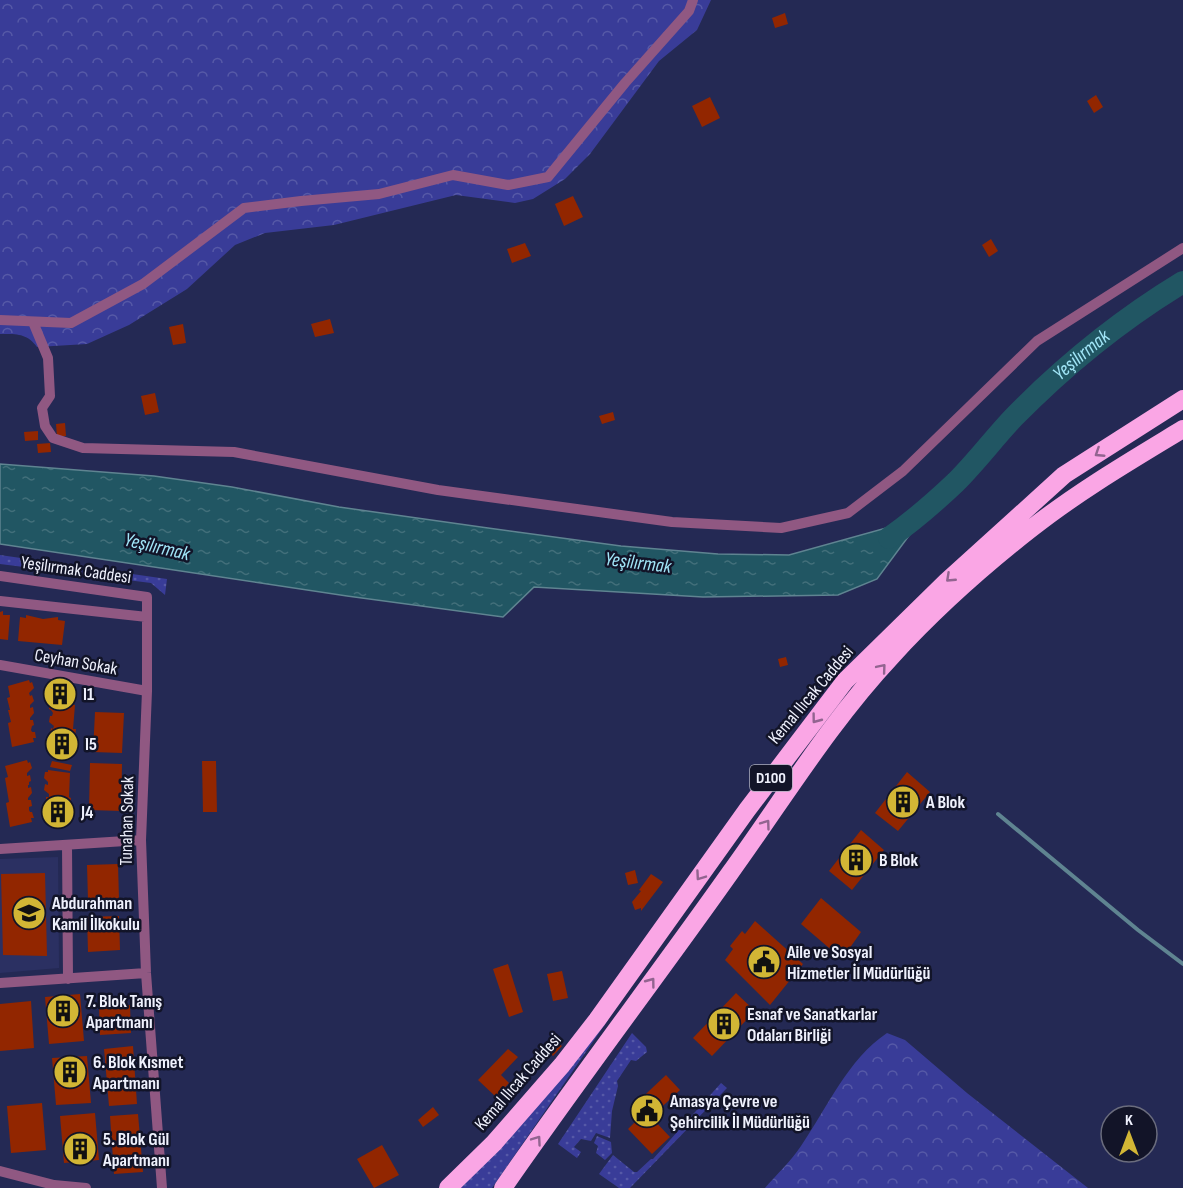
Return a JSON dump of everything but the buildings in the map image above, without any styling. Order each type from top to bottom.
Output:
[{"type":"highway","name":"Kemal Ilıcak Caddesi","points":[[448,1188],[494,1143],[562,1065],[597,1020],[747,810],[845,681],[946,582],[1064,475],[1183,399]]},
{"type":"highway","name":"Kemal Ilıcak Caddesi","points":[[503,1188],[585,1070],[686,935],[837,722],[890,657],[959,590],[1032,528],[1117,469],[1183,429]]},
{"type":"street","points":[[0,320],[71,323],[142,284],[244,208],[379,194],[453,175],[508,185],[548,177],[625,83],[689,11],[693,0]]},
{"type":"street","points":[[33,322],[48,358],[50,396],[42,408],[45,426],[53,438],[83,448],[234,452],[462,493],[672,522],[781,528],[848,513],[903,471],[1037,341],[1183,248]]},
{"type":"street","name":"Yeşilırmak Caddesi","points":[[0,576],[147,597]]},
{"type":"street","name":"Tunahan Sokak","points":[[147,597],[147,691],[141,840],[146,973],[162,1188]]},
{"type":"street","points":[[0,601],[147,617]]},
{"type":"street","name":"Ceyhan Sokak","points":[[0,665],[147,691]]},
{"type":"street","points":[[0,849],[141,840]]},
{"type":"street","points":[[67,845],[68,979]]},
{"type":"street","points":[[0,983],[146,973]]},
{"type":"street","points":[[0,1171],[26,1183],[86,1188]]},
{"type":"shaded area","name":"Abdurahman Kamil İlkokulu","points":[[58,857],[59,968],[0,973],[0,859]]},
{"type":"green space","points":[[0,0],[711,0],[697,30],[659,61],[590,154],[565,179],[533,199],[515,203],[456,195],[334,225],[265,233],[235,245],[187,289],[129,325],[87,344],[37,347],[25,337],[16,334],[0,334]]},
{"type":"green space","points":[[0,555],[167,579],[165,595],[151,583],[0,564]]},
{"type":"green space","points":[[604,1018],[608,1020],[492,1188],[459,1188]]},
{"type":"green space","points":[[632,1033],[646,1047],[647,1052],[636,1061],[631,1060],[617,1081],[610,1138],[596,1133],[591,1141],[581,1139],[574,1147],[581,1152],[577,1158],[558,1144]]},
{"type":"green space","points":[[887,1033],[905,1040],[967,1093],[1088,1188],[765,1188],[797,1152],[839,1085],[861,1056]]},
{"type":"green space","points":[[721,1083],[727,1088],[630,1188],[619,1188],[599,1174],[613,1155],[637,1172],[653,1159]]},
{"type":"green space","points":[[597,1136],[611,1142],[612,1153],[605,1160],[596,1153],[598,1146],[594,1143]]},
{"type":"water","points":[[0,464],[154,476],[232,487],[339,507],[488,528],[621,546],[718,554],[789,555],[922,518],[877,579],[838,595],[703,597],[534,587],[503,617],[0,544]]},
{"type":"waterway","name":"Yeşilırmak","points":[[889,538],[956,482],[1014,417],[1053,379],[1116,327],[1183,282]]},
{"type":"waterway","points":[[998,814],[1138,930],[1183,964]]},
{"type":"place","name":"I1","points":[[60,694]]},
{"type":"place","name":"I5","points":[[62,744]]},
{"type":"place","name":"A Blok","points":[[903,802]]},
{"type":"place","name":"J4","points":[[58,812]]},
{"type":"place","name":"B Blok","points":[[856,860]]},
{"type":"place","name":"Abdurahman Kamil İlkokulu","points":[[29,913]]},
{"type":"place","name":"Aile ve Sosyal Hizmetler İl Müdürlüğü","points":[[764,962]]},
{"type":"place","name":"7. Blok Tanış Apartmanı","points":[[63,1011]]},
{"type":"place","name":"Esnaf ve Sanatkarlar Odaları Birliği","points":[[724,1024]]},
{"type":"place","name":"6. Blok Kısmet Apartmanı","points":[[70,1072]]},
{"type":"place","name":"Amasya Çevre ve Şehircilik İl Müdürlüğü","points":[[647,1111]]},
{"type":"place","name":"5. Blok Gül Apartmanı","points":[[80,1149]]}]
